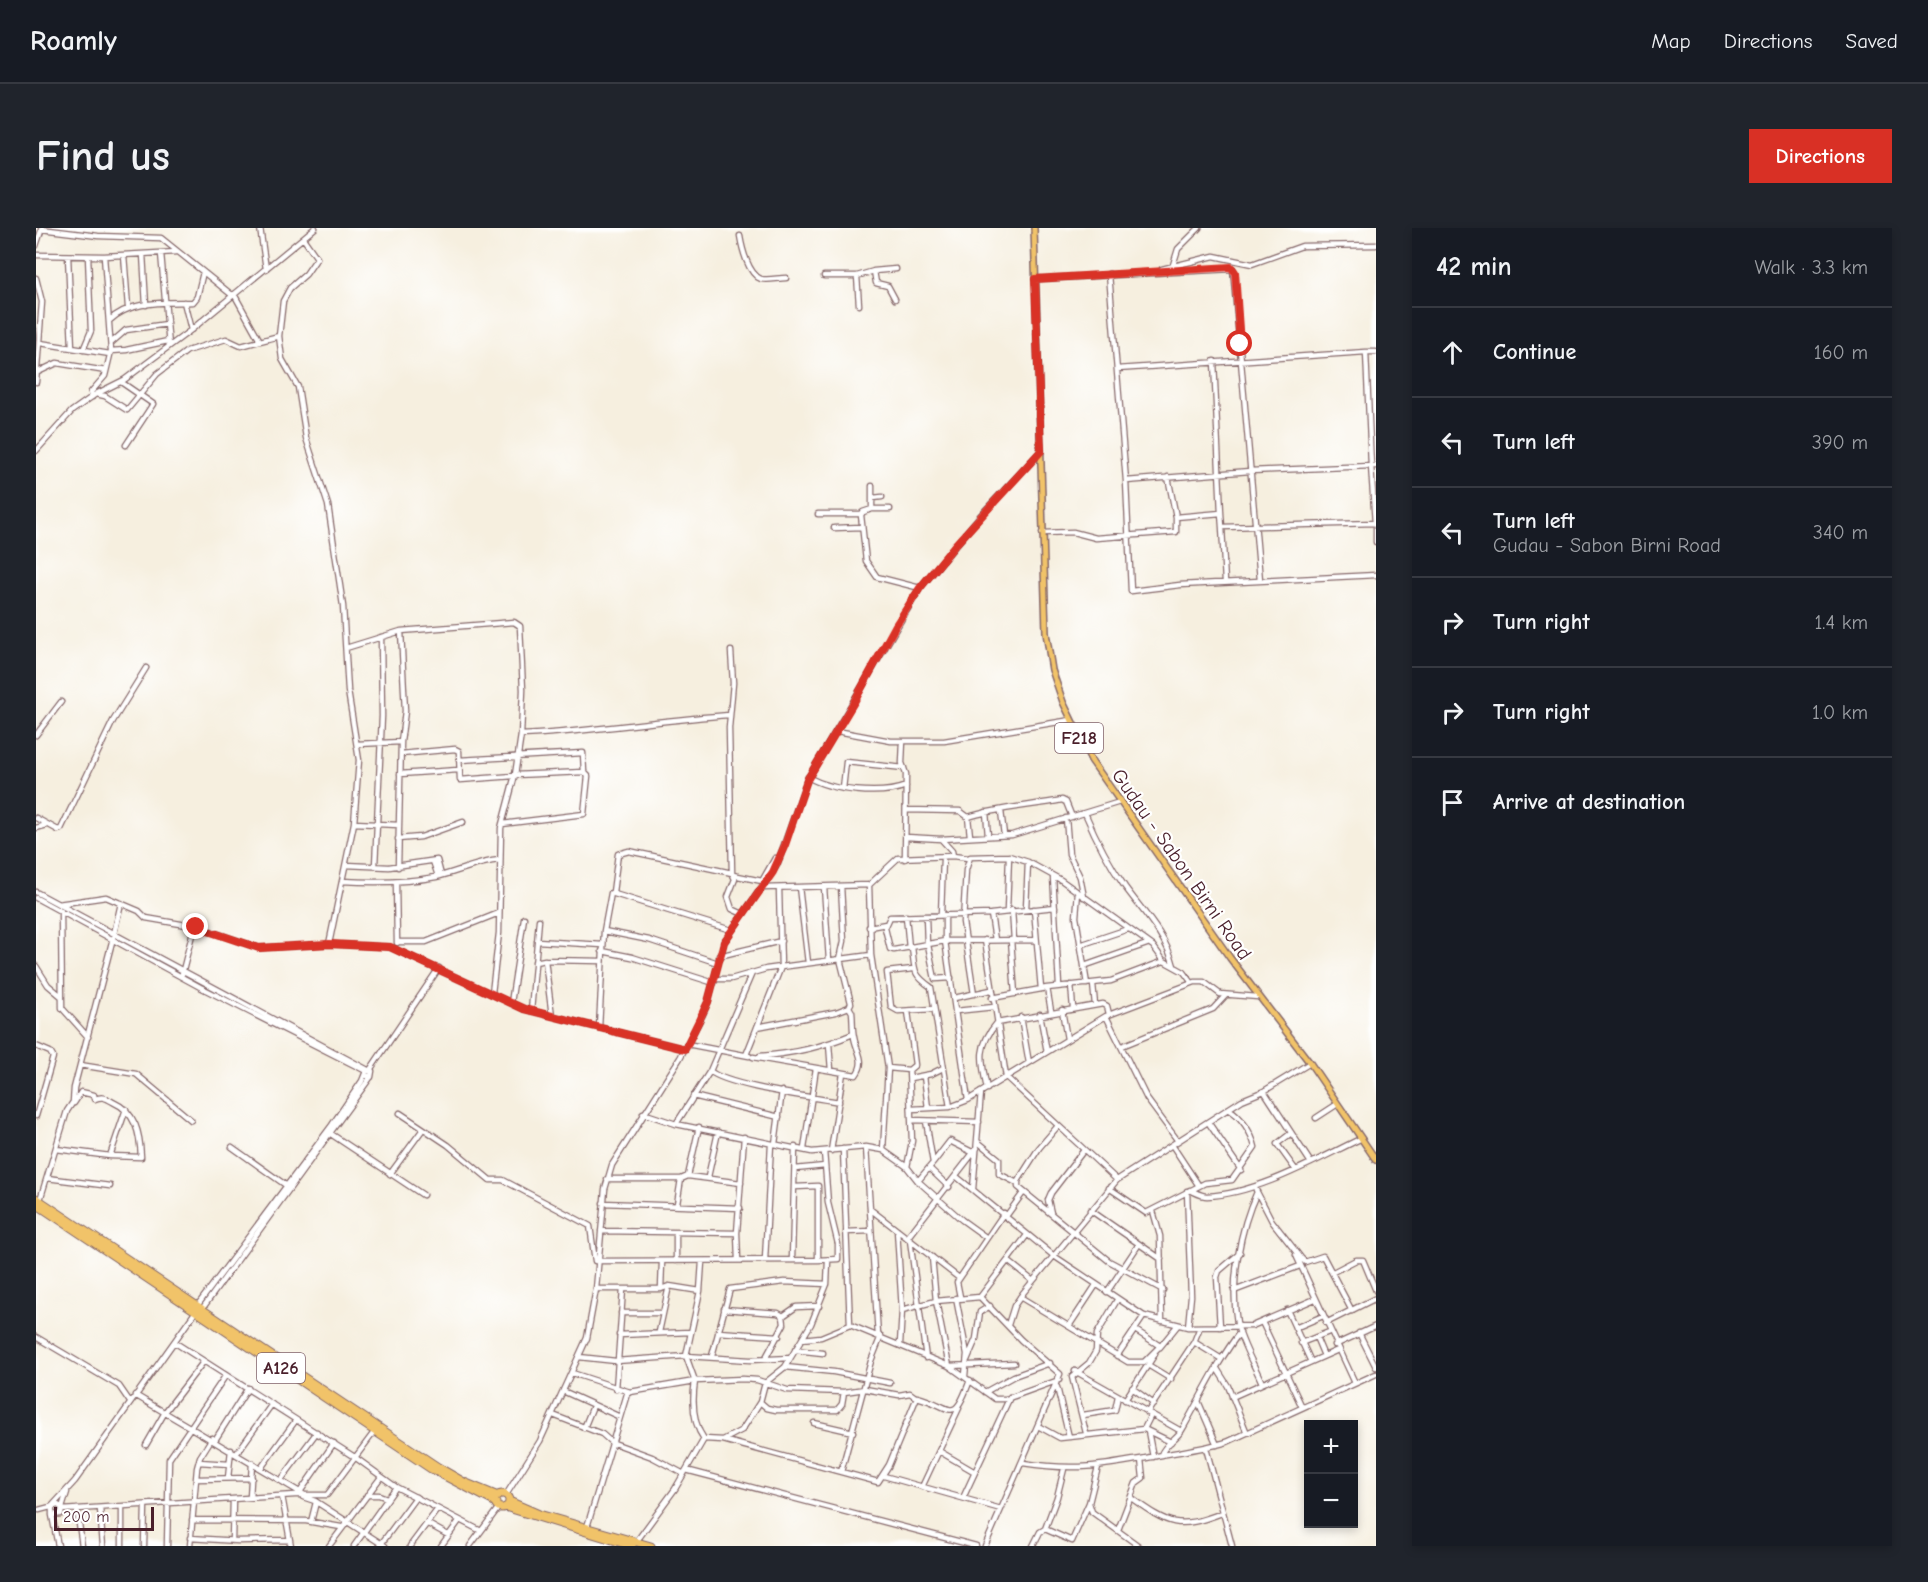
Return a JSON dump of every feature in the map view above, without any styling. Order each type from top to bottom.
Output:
[{"type":"highway","name":"A126","points":[[38,1204],[438,1467],[502,1501],[634,1544],[650,1546]]},
{"type":"highway","name":"A126","points":[[198,1309],[436,1472],[502,1501],[634,1544]]},
{"type":"main road","name":"Gudau - Sabon Birni Road","points":[[1034,228],[1042,533],[1048,647],[1052,670],[1071,720],[1091,760],[1258,997],[1310,1063],[1336,1105],[1376,1160]]},
{"type":"street","points":[[260,228],[266,269]]},
{"type":"street","points":[[36,451],[72,411],[94,395],[121,382],[190,330],[315,228]]},
{"type":"street","points":[[1173,265],[1178,249],[1199,228]]},
{"type":"street","points":[[36,246],[42,229],[98,236],[161,237],[233,294],[259,339]]},
{"type":"street","points":[[740,236],[742,250],[755,275],[763,280],[786,278]]},
{"type":"street","points":[[303,238],[317,258],[306,274],[292,286],[283,301],[279,336],[282,359],[298,387],[306,438],[328,505],[359,770],[354,824],[329,944]]},
{"type":"street","points":[[1154,272],[1173,265],[1214,256],[1252,264],[1302,246],[1376,245]]},
{"type":"street","points":[[36,255],[104,256],[178,252]]},
{"type":"street","points":[[161,253],[169,344]]},
{"type":"street","points":[[143,254],[146,305]]},
{"type":"street","points":[[124,255],[128,307]]},
{"type":"street","points":[[68,256],[72,348]]},
{"type":"street","points":[[83,350],[91,331],[88,256]]},
{"type":"street","points":[[94,395],[91,392],[106,371],[111,343],[104,256]]},
{"type":"street","points":[[824,276],[857,276],[874,271],[896,269]]},
{"type":"street","points":[[1035,279],[1233,269],[1260,580]]},
{"type":"street","points":[[874,271],[876,283],[888,286],[895,299]]},
{"type":"street","points":[[109,321],[128,307],[195,300],[203,272]]},
{"type":"street","points":[[1109,274],[1126,481],[1131,591],[1225,582],[1376,574]]},
{"type":"street","points":[[857,276],[859,305]]},
{"type":"street","points":[[36,278],[40,288],[41,310],[37,377]]},
{"type":"street","points":[[184,302],[190,330]]},
{"type":"street","points":[[36,306],[41,310]]},
{"type":"street","points":[[111,343],[126,330],[167,324]]},
{"type":"street","points":[[94,395],[105,396],[126,410],[157,374],[187,351],[226,339],[241,346],[259,339],[279,336]]},
{"type":"street","points":[[40,343],[110,352],[169,344]]},
{"type":"street","points":[[1366,352],[1374,466],[1376,542]]},
{"type":"street","points":[[1118,369],[1241,359],[1376,352]]},
{"type":"street","points":[[1214,361],[1225,582]]},
{"type":"street","points":[[37,377],[57,363],[106,371]]},
{"type":"street","points":[[121,382],[153,405],[126,445]]},
{"type":"street","points":[[129,389],[132,404]]},
{"type":"street","points":[[470,1546],[536,1450],[572,1373],[589,1332],[596,1289],[603,1203],[612,1165],[686,1047],[708,1002],[719,956],[731,930],[763,888],[779,859],[808,777],[920,588],[980,516],[1041,451]]},
{"type":"street","points":[[1126,481],[1250,471],[1374,466]]},
{"type":"street","points":[[1042,533],[1073,532],[1096,538],[1176,532],[1176,517],[1168,477]]},
{"type":"street","points":[[872,486],[872,509]]},
{"type":"street","points":[[873,498],[882,497]]},
{"type":"street","points":[[818,514],[861,514],[872,509],[890,509]]},
{"type":"street","points":[[1176,517],[1221,513]]},
{"type":"street","points":[[861,514],[865,559],[877,577],[920,588]]},
{"type":"street","points":[[1222,527],[1375,523]]},
{"type":"street","points":[[834,528],[862,527]]},
{"type":"street","points":[[346,648],[401,631],[517,622],[520,626],[523,690],[521,735],[502,824],[499,913],[492,993]]},
{"type":"street","points":[[398,867],[401,742],[405,711],[401,631]]},
{"type":"street","points":[[375,866],[381,743],[381,637]]},
{"type":"street","points":[[731,651],[733,683],[729,715],[733,874],[735,879],[728,897],[732,909],[743,914]]},
{"type":"street","points":[[36,818],[58,830],[63,825],[113,721],[146,669]]},
{"type":"street","points":[[36,735],[61,702]]},
{"type":"street","points":[[521,735],[609,729],[658,720],[729,715]]},
{"type":"street","points":[[837,731],[903,741],[954,740],[1071,720]]},
{"type":"street","points":[[903,741],[906,786],[905,859]]},
{"type":"street","points":[[357,744],[401,742]]},
{"type":"street","points":[[401,754],[455,749],[459,751],[458,778],[462,780],[584,772]]},
{"type":"street","points":[[459,760],[582,752],[584,772],[588,776],[584,814],[502,824]]},
{"type":"street","points":[[843,789],[846,762],[903,768]]},
{"type":"street","points":[[400,774],[458,770]]},
{"type":"street","points":[[808,777],[824,785],[843,789],[893,791],[906,786]]},
{"type":"street","points":[[968,817],[1062,800],[1066,802],[1069,818],[1069,854],[1080,877],[1084,897]]},
{"type":"street","points":[[906,837],[941,839],[1004,835],[1120,802]]},
{"type":"street","points":[[906,810],[960,811],[968,817]]},
{"type":"street","points":[[1001,811],[1004,835]]},
{"type":"street","points":[[986,812],[988,836]]},
{"type":"street","points":[[1085,813],[1096,840],[1124,885],[1169,947],[1174,966]]},
{"type":"street","points":[[968,817],[969,836]]},
{"type":"street","points":[[398,838],[421,837],[463,822]]},
{"type":"street","points":[[354,824],[399,825]]},
{"type":"street","points":[[36,828],[47,825]]},
{"type":"street","points":[[941,839],[952,850],[953,856]]},
{"type":"street","points":[[598,1028],[604,931],[613,892],[618,854],[629,851],[762,881],[775,858],[779,859]]},
{"type":"street","points":[[763,888],[869,885],[895,859],[1009,856],[1028,862],[1078,892],[1148,944],[1164,961],[1189,976],[1192,983]]},
{"type":"street","points":[[1009,856],[1009,911],[1015,994]]},
{"type":"street","points":[[943,858],[945,941],[968,1100]]},
{"type":"street","points":[[968,858],[963,913],[965,942],[974,994]]},
{"type":"street","points":[[342,880],[396,883],[439,876],[481,862],[500,860]]},
{"type":"street","points":[[346,865],[398,867],[433,861],[439,876]]},
{"type":"street","points":[[1026,909],[1028,862]]},
{"type":"street","points":[[1053,876],[1059,986]]},
{"type":"street","points":[[396,883],[397,949]]},
{"type":"street","points":[[869,885],[871,955],[888,1068],[883,1150]]},
{"type":"street","points":[[58,904],[106,897],[139,911],[146,918],[194,927],[259,948],[372,944],[397,949],[531,1011],[686,1047],[718,1050],[843,1072],[853,1076],[860,1069],[861,1052],[853,1034],[852,1011],[849,1007],[851,1003],[840,959],[844,942],[841,886]]},
{"type":"street","points":[[799,887],[808,963]]},
{"type":"street","points":[[824,887],[829,960]]},
{"type":"street","points":[[746,1055],[781,967],[779,888]]},
{"type":"street","points":[[36,892],[182,974],[369,1073]]},
{"type":"street","points":[[613,892],[731,930]]},
{"type":"street","points":[[1078,892],[1076,917],[1080,945],[1095,1005]]},
{"type":"street","points":[[36,898],[113,936]]},
{"type":"street","points":[[38,1204],[67,1112],[73,1102],[80,1065],[121,903]]},
{"type":"street","points":[[1036,939],[945,941],[910,948],[890,949],[886,924],[890,917],[963,913],[991,914],[1055,907]]},
{"type":"street","points":[[1034,909],[1044,989],[1051,1011]]},
{"type":"street","points":[[61,911],[61,996],[64,1012],[88,1037]]},
{"type":"street","points":[[397,942],[426,942],[499,913]]},
{"type":"street","points":[[991,914],[995,940]]},
{"type":"street","points":[[906,916],[914,969],[919,980],[931,987],[950,1107]]},
{"type":"street","points":[[926,916],[928,945],[935,979],[951,978]]},
{"type":"street","points":[[511,1003],[524,918]]},
{"type":"street","points":[[531,1011],[539,920]]},
{"type":"street","points":[[869,927],[886,924]]},
{"type":"street","points":[[182,974],[194,927]]},
{"type":"street","points":[[1080,945],[1128,929]]},
{"type":"street","points":[[604,931],[649,940],[718,963]]},
{"type":"street","points":[[719,956],[782,940]]},
{"type":"street","points":[[985,940],[992,998],[1006,1077],[1057,1127],[1117,1180]]},
{"type":"street","points":[[537,941],[603,945]]},
{"type":"street","points":[[1084,966],[1148,944]]},
{"type":"street","points":[[602,951],[632,957],[714,981],[781,967],[871,955]]},
{"type":"street","points":[[536,962],[545,960],[602,961]]},
{"type":"street","points":[[545,960],[552,1016]]},
{"type":"street","points":[[992,998],[1059,986],[1111,981],[1164,961]]},
{"type":"street","points":[[36,966],[48,985],[61,996]]},
{"type":"street","points":[[37,1510],[52,1505],[68,1490],[375,1065],[439,968]]},
{"type":"street","points":[[914,969],[887,972],[891,1007],[894,1010],[908,1011],[934,1009]]},
{"type":"street","points":[[676,1124],[710,1071],[752,973]]},
{"type":"street","points":[[182,974],[369,1073]]},
{"type":"street","points":[[912,1109],[950,1107],[968,1100],[1108,1015],[1192,983],[1204,982],[1226,995],[1258,997]]},
{"type":"street","points":[[1071,985],[1073,1008]]},
{"type":"street","points":[[954,998],[991,990]]},
{"type":"street","points":[[1122,1046],[1213,1009],[1220,1005],[1226,995]]},
{"type":"street","points":[[987,1089],[980,1054],[990,1031],[997,1023],[1051,1011],[1106,1005],[1108,1015],[1147,1099],[1178,1141]]},
{"type":"street","points":[[757,1027],[836,1012],[849,1007]]},
{"type":"street","points":[[956,1011],[994,1007]]},
{"type":"street","points":[[1062,1010],[1067,1040]]},
{"type":"street","points":[[888,1068],[909,1070],[915,1065],[908,1011]]},
{"type":"street","points":[[1040,1014],[1047,1052]]},
{"type":"street","points":[[1021,1017],[1029,1063]]},
{"type":"street","points":[[753,1057],[783,1054],[829,1044],[853,1034]]},
{"type":"street","points":[[829,1044],[831,1070]]},
{"type":"street","points":[[36,1046],[50,1052],[52,1057],[36,1116]]},
{"type":"street","points":[[1008,1325],[1014,1306],[1020,1297],[1117,1180],[1242,1100],[1264,1091],[1310,1063]]},
{"type":"street","points":[[80,1065],[136,1074],[191,1120]]},
{"type":"street","points":[[804,1149],[816,1068]]},
{"type":"street","points":[[910,1078],[931,1074],[943,1068]]},
{"type":"street","points":[[360,1070],[362,1081]]},
{"type":"street","points":[[907,1167],[912,1152],[909,1070]]},
{"type":"street","points":[[710,1071],[715,1075],[839,1102]]},
{"type":"street","points":[[831,1151],[843,1072]]},
{"type":"street","points":[[198,1309],[331,1134],[369,1073]]},
{"type":"street","points":[[931,1074],[946,1084]]},
{"type":"street","points":[[924,1076],[928,1108]]},
{"type":"street","points":[[765,1260],[773,1144],[782,1091]]},
{"type":"street","points":[[1264,1091],[1311,1163]]},
{"type":"street","points":[[56,1149],[140,1159],[142,1156],[136,1122],[126,1109],[103,1097],[95,1099],[94,1095],[81,1092],[67,1112]]},
{"type":"street","points":[[973,1189],[981,1092]]},
{"type":"street","points":[[693,1096],[779,1117]]},
{"type":"street","points":[[1316,1118],[1336,1105]]},
{"type":"street","points":[[110,1156],[126,1109]]},
{"type":"street","points":[[1109,1188],[1146,1213],[1199,1186],[1233,1180],[1254,1152],[1254,1142],[1249,1131],[1228,1109]]},
{"type":"street","points":[[400,1113],[490,1180],[503,1180],[590,1226],[593,1233],[593,1259],[599,1261],[702,1262],[792,1259],[828,1261],[838,1259],[838,1244],[831,1217],[824,1151]]},
{"type":"street","points":[[643,1113],[676,1124],[804,1149],[831,1151],[866,1147],[883,1150],[907,1167],[918,1181],[987,1238]]},
{"type":"street","points":[[912,1120],[979,1122]]},
{"type":"street","points":[[926,1120],[933,1163]]},
{"type":"street","points":[[1208,1122],[1241,1170]]},
{"type":"street","points":[[688,1176],[699,1127]]},
{"type":"street","points":[[1017,1183],[1039,1148],[1057,1127]]},
{"type":"street","points":[[390,1174],[423,1128]]},
{"type":"street","points":[[708,1177],[718,1132]]},
{"type":"street","points":[[331,1134],[423,1195]]},
{"type":"street","points":[[1290,1134],[1277,1144],[1295,1169]]},
{"type":"street","points":[[738,1260],[737,1233],[744,1137]]},
{"type":"street","points":[[1189,1190],[1205,1196],[1253,1185],[1311,1163],[1360,1139]]},
{"type":"street","points":[[918,1181],[950,1141],[976,1148],[999,1159],[999,1174],[1017,1183],[1023,1193],[1074,1232],[1122,1268],[1163,1290]]},
{"type":"street","points":[[1172,1145],[1199,1186]]},
{"type":"street","points":[[232,1146],[287,1186]]},
{"type":"street","points":[[792,1259],[795,1147]]},
{"type":"street","points":[[841,1472],[879,1336],[866,1147]]},
{"type":"street","points":[[926,1358],[909,1239],[957,1177],[976,1148]]},
{"type":"street","points":[[843,1149],[850,1325]]},
{"type":"street","points":[[1051,1213],[1048,1200],[1051,1193],[1084,1150]]},
{"type":"street","points":[[795,1169],[825,1166]]},
{"type":"street","points":[[929,1168],[949,1187]]},
{"type":"street","points":[[608,1179],[681,1179],[688,1176],[741,1183]]},
{"type":"street","points":[[957,1177],[1054,1256],[1144,1316],[1177,1326],[1237,1326],[1262,1322],[1316,1299]]},
{"type":"street","points":[[47,1178],[110,1186]]},
{"type":"street","points":[[677,1204],[681,1179]]},
{"type":"street","points":[[1253,1185],[1272,1221],[1305,1262],[1323,1256],[1352,1311]]},
{"type":"street","points":[[795,1187],[818,1186],[818,1260]]},
{"type":"street","points":[[1188,1327],[1191,1296],[1189,1190]]},
{"type":"street","points":[[1257,1192],[1244,1221],[1234,1291],[1237,1326],[1262,1383]]},
{"type":"street","points":[[922,1487],[960,1407],[967,1378],[956,1285],[987,1238],[1023,1193]]},
{"type":"street","points":[[603,1203],[740,1208]]},
{"type":"street","points":[[870,1209],[959,1278]]},
{"type":"street","points":[[1090,1210],[1161,1258]]},
{"type":"street","points":[[1153,1211],[1160,1236],[1163,1290],[1161,1321]]},
{"type":"street","points":[[897,1230],[902,1310],[900,1344]]},
{"type":"street","points":[[601,1231],[737,1233]]},
{"type":"street","points":[[846,1232],[871,1231]]},
{"type":"street","points":[[676,1233],[676,1261]]},
{"type":"street","points":[[980,1297],[1027,1235]]},
{"type":"street","points":[[1107,1292],[1138,1244]]},
{"type":"street","points":[[1293,1249],[1329,1332],[1355,1383]]},
{"type":"street","points":[[1220,1327],[1217,1277],[1224,1266],[1240,1253]]},
{"type":"street","points":[[932,1257],[936,1301],[949,1366]]},
{"type":"street","points":[[1333,1272],[1356,1260],[1363,1260],[1376,1291]]},
{"type":"street","points":[[723,1440],[742,1430],[760,1402],[765,1383],[785,1367],[802,1339],[820,1306],[827,1284],[828,1261]]},
{"type":"street","points":[[1008,1261],[1033,1281]]},
{"type":"street","points":[[661,1289],[662,1262]]},
{"type":"street","points":[[702,1262],[700,1291],[686,1356],[695,1381],[695,1417],[704,1439]]},
{"type":"street","points":[[1234,1291],[1300,1266]]},
{"type":"street","points":[[712,1356],[727,1292],[736,1287],[784,1282],[827,1284]]},
{"type":"street","points":[[1069,1326],[1095,1284]]},
{"type":"street","points":[[596,1289],[661,1289],[669,1286],[700,1291]]},
{"type":"street","points":[[659,1332],[669,1286]]},
{"type":"street","points":[[616,1389],[616,1361],[623,1289]]},
{"type":"street","points":[[902,1310],[936,1301],[980,1297],[1021,1340],[1050,1363],[1059,1378],[985,1546]]},
{"type":"street","points":[[1020,1297],[1128,1362],[1144,1362],[1177,1326]]},
{"type":"street","points":[[1326,1323],[1376,1298]]},
{"type":"street","points":[[1071,1377],[1075,1371],[1089,1363],[1096,1351],[1098,1334],[1117,1299]]},
{"type":"street","points":[[783,1316],[795,1307],[820,1306]]},
{"type":"street","points":[[966,1362],[976,1339],[980,1312],[990,1306]]},
{"type":"street","points":[[724,1309],[778,1313],[783,1316]]},
{"type":"street","points":[[1287,1310],[1311,1362]]},
{"type":"street","points":[[621,1313],[662,1313]]},
{"type":"street","points":[[765,1359],[779,1336],[784,1324],[783,1316]]},
{"type":"street","points":[[1117,1356],[1144,1316]]},
{"type":"street","points":[[1295,1328],[1323,1316]]},
{"type":"street","points":[[1262,1322],[1302,1407]]},
{"type":"street","points":[[802,1339],[821,1337],[850,1325],[949,1366],[995,1399],[1010,1398],[1059,1378],[1071,1377]]},
{"type":"street","points":[[1232,1397],[1324,1356],[1359,1333],[1376,1326]]},
{"type":"street","points":[[1153,1457],[1146,1430],[1149,1414],[1194,1342],[1200,1327]]},
{"type":"street","points":[[1135,1330],[1160,1346]]},
{"type":"street","points":[[619,1335],[690,1332]]},
{"type":"street","points":[[718,1332],[779,1336]]},
{"type":"street","points":[[1161,1455],[1163,1449],[1181,1431],[1220,1358],[1240,1332]]},
{"type":"street","points":[[1301,1343],[1329,1332]]},
{"type":"street","points":[[1359,1333],[1376,1367]]},
{"type":"street","points":[[36,1336],[119,1386],[130,1402]]},
{"type":"street","points":[[1316,1337],[1324,1356]]},
{"type":"street","points":[[174,1342],[334,1443],[396,1487],[481,1531]]},
{"type":"street","points":[[1194,1342],[1220,1358]]},
{"type":"street","points":[[1125,1400],[1160,1346]]},
{"type":"street","points":[[795,1350],[824,1353]]},
{"type":"street","points":[[579,1357],[616,1361],[686,1356],[789,1358]]},
{"type":"street","points":[[146,1444],[165,1412],[204,1360]]},
{"type":"street","points":[[949,1366],[966,1362],[1014,1363]]},
{"type":"street","points":[[985,1392],[1014,1376],[1050,1363]]},
{"type":"street","points":[[1148,1365],[1171,1379]]},
{"type":"street","points":[[1216,1366],[1247,1433]]},
{"type":"street","points":[[785,1367],[834,1372],[890,1383]]},
{"type":"street","points":[[1075,1371],[1181,1431]]},
{"type":"street","points":[[572,1373],[630,1392],[695,1381],[732,1378],[765,1383],[787,1390],[844,1392],[865,1389],[890,1395],[909,1393],[945,1409],[960,1407]]},
{"type":"street","points":[[1023,1463],[1064,1469],[1098,1467],[1206,1448],[1247,1433],[1376,1374]]},
{"type":"street","points":[[167,1546],[170,1504],[169,1459],[189,1426],[226,1375]]},
{"type":"street","points":[[1071,1377],[1086,1433]]},
{"type":"street","points":[[1057,1386],[1069,1437]]},
{"type":"street","points":[[190,1546],[199,1462],[248,1388]]},
{"type":"street","points":[[1132,1388],[1154,1404]]},
{"type":"street","points":[[563,1391],[620,1418]]},
{"type":"street","points":[[587,1527],[610,1442],[627,1394],[630,1392]]},
{"type":"street","points":[[760,1402],[776,1410],[837,1410],[842,1404],[844,1392]]},
{"type":"street","points":[[135,1395],[214,1439],[382,1545],[416,1497]]},
{"type":"street","points":[[1083,1415],[1115,1410],[1118,1396]]},
{"type":"street","points":[[704,1439],[723,1440],[878,1482],[884,1476],[917,1398]]},
{"type":"street","points":[[963,1498],[1010,1398]]},
{"type":"street","points":[[1198,1401],[1217,1445]]},
{"type":"street","points":[[237,1453],[272,1404]]},
{"type":"street","points":[[584,1428],[593,1406]]},
{"type":"street","points":[[553,1415],[602,1434],[610,1442],[685,1472],[976,1546]]},
{"type":"street","points":[[261,1468],[296,1420]]},
{"type":"street","points":[[814,1423],[853,1432]]},
{"type":"street","points":[[1038,1426],[1060,1438],[1086,1433],[1146,1430],[1171,1442]]},
{"type":"street","points":[[37,1510],[51,1514],[77,1509],[300,1494],[327,1495],[375,1431]]},
{"type":"street","points":[[281,1480],[317,1432]]},
{"type":"street","points":[[634,1544],[685,1472],[704,1439]]},
{"type":"street","points":[[300,1494],[334,1443]]},
{"type":"street","points":[[1206,1448],[1232,1546]]},
{"type":"street","points":[[228,1478],[231,1450]]},
{"type":"street","points":[[939,1451],[975,1472]]},
{"type":"street","points":[[1118,1530],[1136,1483],[1143,1478],[1141,1459]]},
{"type":"street","points":[[199,1462],[230,1464]]},
{"type":"street","points":[[250,1498],[252,1463]]},
{"type":"street","points":[[1070,1541],[1089,1503],[1098,1467]]},
{"type":"street","points":[[1033,1546],[1040,1532],[1045,1528],[1057,1497],[1064,1469]]},
{"type":"street","points":[[884,1476],[1001,1509]]},
{"type":"street","points":[[329,1546],[341,1527],[381,1477]]},
{"type":"street","points":[[196,1479],[252,1478]]},
{"type":"street","points":[[366,1496],[371,1494],[387,1498],[396,1487]]},
{"type":"street","points":[[354,1546],[396,1487]]},
{"type":"street","points":[[56,1531],[68,1490]]},
{"type":"street","points":[[190,1538],[291,1543],[282,1496]]},
{"type":"street","points":[[1131,1498],[1164,1520],[1196,1523],[1222,1513]]},
{"type":"street","points":[[232,1541],[233,1499]]},
{"type":"street","points":[[311,1522],[316,1502]]},
{"type":"street","points":[[1089,1503],[1092,1512],[1139,1546]]},
{"type":"street","points":[[52,1505],[61,1511]]},
{"type":"street","points":[[52,1505],[51,1514],[58,1546]]},
{"type":"street","points":[[144,1546],[145,1505]]},
{"type":"street","points":[[122,1506],[122,1546]]},
{"type":"street","points":[[100,1508],[103,1546]]},
{"type":"street","points":[[77,1509],[82,1546]]},
{"type":"street","points":[[410,1546],[437,1510]]},
{"type":"street","points":[[192,1520],[311,1522],[341,1527]]},
{"type":"street","points":[[441,1546],[459,1521]]},
{"type":"street","points":[[428,1524],[448,1535]]},
{"type":"street","points":[[1045,1528],[1076,1546]]},
{"type":"route","points":[[196,927],[259,948],[329,944],[372,944],[390,947],[404,951],[524,1009],[685,1049],[708,1002],[724,942],[773,872],[785,845],[807,780],[854,702],[896,625],[920,588],[955,545],[1041,451],[1038,422],[1035,279],[1231,267],[1235,272],[1240,344]]}]
